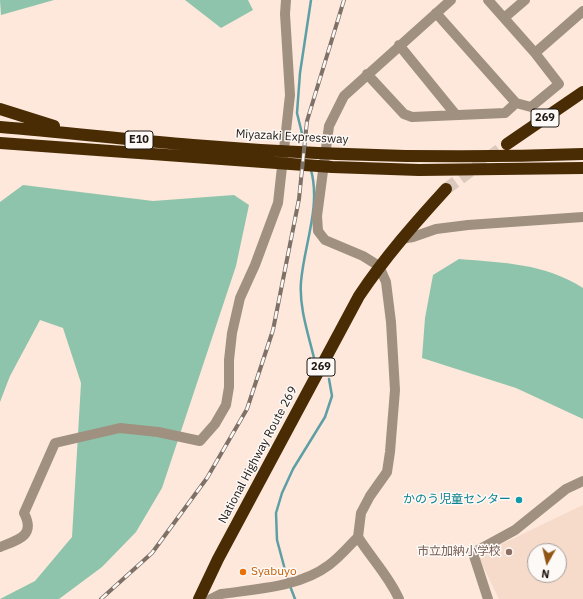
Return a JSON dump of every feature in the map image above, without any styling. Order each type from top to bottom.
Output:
[{"type":"highway","name":"269","points":[[507,144],[583,92]]},
{"type":"highway","points":[[0,109],[75,133]]},
{"type":"highway","name":"Miyazaki Expressway","points":[[0,126],[193,145],[331,154],[480,157],[583,154]]},
{"type":"highway","name":"E10","points":[[0,143],[332,167],[419,170],[583,168]]},
{"type":"highway","name":"National Highway Route 269","points":[[205,599],[218,559],[359,296],[379,266],[446,189]]},
{"type":"street","points":[[0,547],[22,538],[28,529],[29,522],[24,513],[55,443],[120,428],[158,432],[200,441],[215,424],[226,405],[229,387],[229,360],[232,333],[240,298],[255,265],[278,203],[290,95],[285,14],[286,0]]},
{"type":"street","points":[[205,599],[221,594],[295,581],[310,576],[330,565],[358,537],[362,513],[370,496],[387,472],[395,398],[391,322],[386,282],[379,266],[363,256],[325,240],[318,231],[329,126],[344,96],[399,45],[451,0]]},
{"type":"street","points":[[436,13],[516,103],[531,107],[559,84],[535,53],[488,0]]},
{"type":"street","points":[[504,18],[525,0]]},
{"type":"street","points":[[535,53],[583,11]]},
{"type":"street","points":[[399,45],[456,115]]},
{"type":"street","points":[[367,74],[404,114],[412,117],[505,113],[516,103]]},
{"type":"street","points":[[401,239],[413,237],[436,229],[468,225],[583,217]]},
{"type":"street","points":[[488,599],[472,553],[516,530],[566,490],[583,481]]},
{"type":"street","points":[[358,537],[372,559],[390,582],[399,599]]},
{"type":"shaded area","name":"市立加納小学校","points":[[583,505],[583,599],[499,599],[479,558],[481,554]]},
{"type":"green space","points":[[0,0],[54,0],[1,15]]},
{"type":"green space","points":[[185,0],[248,0],[253,10],[221,28]]},
{"type":"green space","points":[[23,185],[153,201],[234,195],[249,205],[236,266],[162,488],[136,532],[102,567],[59,599],[0,599],[35,581],[72,537],[81,383],[63,328],[40,320],[10,376],[0,402],[0,202]]},
{"type":"green space","points":[[459,259],[508,263],[538,269],[554,273],[583,288],[583,419],[516,388],[422,358],[425,318],[433,275]]},
{"type":"waterway","points":[[306,150],[297,113],[300,73],[311,0]]},
{"type":"waterway","points":[[311,170],[314,184],[313,212],[301,282],[301,301],[304,320],[314,358]]},
{"type":"waterway","points":[[288,581],[277,540],[276,513],[282,493],[293,469],[325,417],[332,396],[329,379]]},
{"type":"waterway","points":[[290,586],[295,599]]},
{"type":"tunnel","points":[[446,189],[507,144]]},
{"type":"railway","points":[[101,599],[152,553],[207,478],[247,409],[273,330],[299,199],[307,121],[344,0]]},
{"type":"place","name":"かのう児童センター","points":[[519,500]]},
{"type":"place","name":"市立加納小学校","points":[[509,552]]},
{"type":"place","name":"Syabuyo","points":[[243,572]]}]
